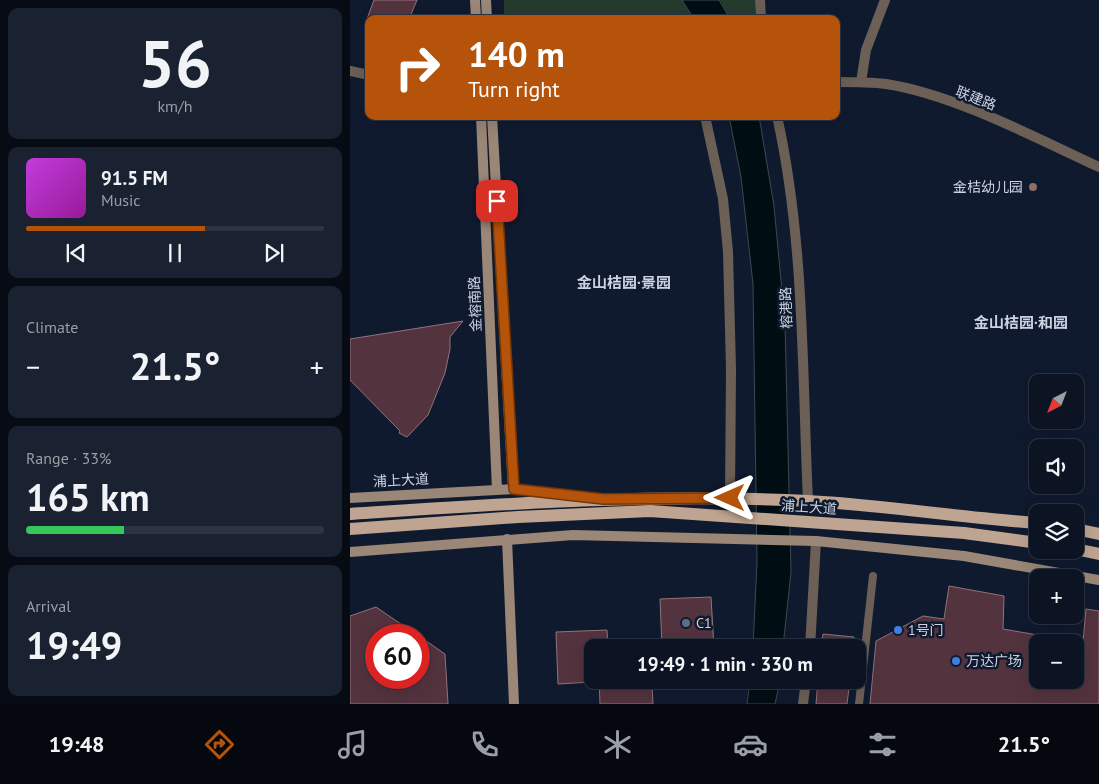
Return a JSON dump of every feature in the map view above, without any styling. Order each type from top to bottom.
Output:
[{"type":"main road","points":[[475,0],[476,15]]},
{"type":"main road","points":[[486,0],[487,15]]},
{"type":"main road","name":"金榕南路","points":[[481,120],[497,490]]},
{"type":"main road","points":[[492,120],[514,489]]},
{"type":"main road","name":"浦上大道","points":[[350,498],[514,489],[603,499]]},
{"type":"main road","name":"浦上大道","points":[[350,514],[603,499],[730,498],[808,501],[1029,522]]},
{"type":"main road","name":"浦上大道","points":[[350,529],[518,517],[650,511],[964,533],[1029,542]]},
{"type":"main road","points":[[1084,531],[1099,534]]},
{"type":"main road","points":[[350,552],[573,535],[816,541],[955,554],[1099,580]]},
{"type":"main road","points":[[506,539],[514,704]]},
{"type":"main road","points":[[1084,551],[1099,554]]},
{"type":"street","points":[[760,0],[761,15]]},
{"type":"street","points":[[861,82],[866,50],[885,0]]},
{"type":"street","points":[[350,71],[365,75]]},
{"type":"street","name":"联建路","points":[[840,82],[861,82],[900,87],[963,107],[1099,167]]},
{"type":"street","points":[[706,120],[723,199],[728,252],[731,369],[730,498]]},
{"type":"street","name":"榕港路","points":[[778,120],[788,181],[798,266],[808,501]]},
{"type":"street","points":[[811,639],[816,541]]},
{"type":"street","points":[[858,704],[873,576]]},
{"type":"street","points":[[803,704],[805,689]]},
{"type":"green space","points":[[504,0],[682,0],[691,15],[504,15]]},
{"type":"green space","points":[[720,0],[755,0],[755,15],[728,15]]},
{"type":"shaded area","points":[[682,0],[719,0],[728,15],[691,15]]},
{"type":"shaded area","points":[[730,120],[760,120],[774,206],[785,323],[791,572],[784,639],[753,639],[757,562],[753,284],[741,177]]},
{"type":"shaded area","points":[[749,689],[778,689],[775,704],[747,704]]},
{"type":"building","points":[[374,0],[417,0],[411,15],[368,15]]},
{"type":"building","points":[[463,321],[450,337],[450,349],[445,373],[428,415],[407,437],[399,433],[400,431],[350,380],[350,339]]},
{"type":"building","name":"万达广场","points":[[949,586],[1004,596],[1003,629],[1032,634],[1029,634],[1029,689],[1084,689],[1084,634],[1086,609],[1099,611],[1099,704],[870,704],[876,641],[923,616],[944,619]]},
{"type":"building","points":[[711,597],[713,639],[662,639],[660,599]]},
{"type":"building","points":[[376,607],[401,624],[365,624],[365,689],[430,689],[430,644],[445,654],[448,704],[350,704],[350,616]]},
{"type":"building","points":[[607,630],[608,639],[584,639],[584,682],[558,684],[556,632]]},
{"type":"building","points":[[823,634],[854,637],[854,639],[822,639]]},
{"type":"building","points":[[599,689],[652,689],[653,704],[600,704]]},
{"type":"building","points":[[817,689],[849,689],[847,704],[816,704]]},
{"type":"place","name":"金桔幼儿园","points":[[1033,187]]},
{"type":"place","name":"C1","points":[[686,623]]},
{"type":"place","name":"1号门","points":[[898,630]]},
{"type":"place","name":"万达广场","points":[[956,661]]},
{"type":"district","name":"金山桔园·景园","points":[[624,282]]},
{"type":"district","name":"金山桔园·和园","points":[[1021,322]]},
{"type":"route","points":[[497,201],[514,489],[603,499],[730,498]]}]
